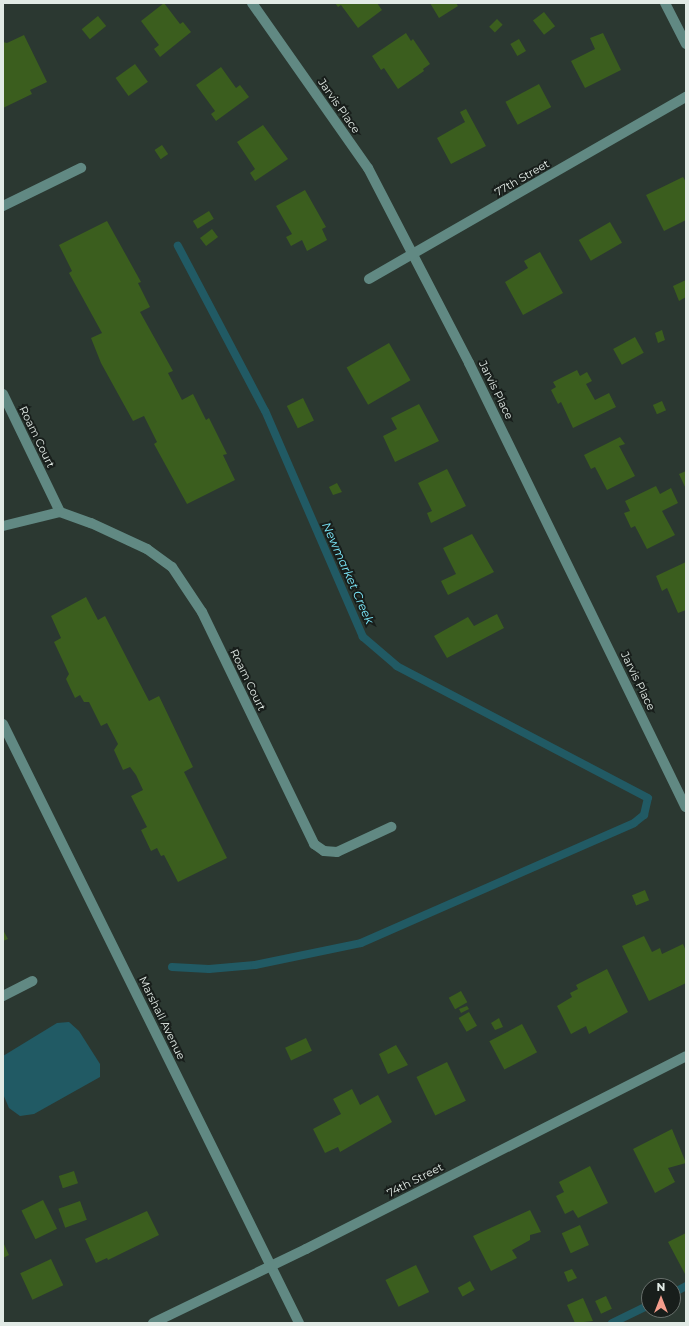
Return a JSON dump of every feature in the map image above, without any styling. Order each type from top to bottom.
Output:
[{"type":"street","name":"Jarvis Place","points":[[252,3],[368,168],[469,363],[686,807]]},
{"type":"street","points":[[665,3],[686,44]]},
{"type":"street","name":"77th Street","points":[[369,279],[686,97]]},
{"type":"street","points":[[3,206],[80,168]]},
{"type":"street","name":"Roam Court","points":[[3,394],[60,512],[97,525],[147,549],[172,567],[202,612],[314,844],[324,851],[336,852],[391,827]]},
{"type":"street","points":[[3,526],[60,512]]},
{"type":"street","name":"Marshall Avenue","points":[[3,724],[299,1323]]},
{"type":"street","points":[[3,996],[32,981]]},
{"type":"street","name":"74th Street","points":[[153,1323],[271,1266],[686,1056]]},
{"type":"water","points":[[69,1022],[79,1031],[100,1064],[100,1077],[34,1114],[20,1116],[9,1108],[3,1094],[3,1056],[57,1023]]},
{"type":"building","points":[[164,3],[180,24],[183,22],[191,32],[160,57],[154,49],[159,45],[141,21]]},
{"type":"building","points":[[335,3],[377,3],[382,10],[358,28],[341,5],[338,7]]},
{"type":"building","points":[[430,3],[456,3],[458,6],[439,18]]},
{"type":"building","points":[[544,12],[555,26],[544,35],[533,21]]},
{"type":"building","points":[[98,16],[106,26],[90,39],[82,29]]},
{"type":"building","points":[[497,19],[503,25],[495,32],[489,27]]},
{"type":"building","points":[[406,33],[411,41],[413,39],[430,64],[423,69],[424,71],[398,89],[384,68],[381,70],[372,56]]},
{"type":"building","points":[[603,33],[621,70],[585,88],[571,61],[595,49],[590,38]]},
{"type":"building","points":[[24,35],[47,82],[30,90],[32,94],[3,108],[3,42],[7,43]]},
{"type":"building","points":[[519,39],[526,51],[517,56],[510,44]]},
{"type":"building","points":[[135,64],[148,82],[129,96],[116,78]]},
{"type":"building","points":[[221,67],[236,88],[240,85],[249,97],[216,121],[211,114],[215,111],[196,85]]},
{"type":"building","points":[[539,84],[551,107],[518,125],[505,102]]},
{"type":"building","points":[[466,109],[486,146],[451,164],[437,138],[465,122],[460,112]]},
{"type":"building","points":[[263,125],[288,159],[255,181],[250,173],[255,169],[237,142]]},
{"type":"building","points":[[162,145],[168,154],[161,159],[155,150]]},
{"type":"building","points":[[683,177],[686,182],[686,220],[664,231],[646,195]]},
{"type":"building","points":[[305,190],[326,227],[322,229],[327,240],[307,251],[302,240],[291,246],[286,237],[292,234],[276,206]]},
{"type":"building","points":[[209,211],[214,219],[198,229],[193,221]]},
{"type":"building","points":[[107,221],[141,282],[138,283],[150,307],[140,312],[173,371],[168,373],[182,400],[193,394],[206,420],[209,418],[227,454],[223,455],[235,480],[187,504],[154,444],[157,442],[144,416],[133,421],[101,363],[91,338],[102,333],[69,273],[72,271],[59,245]]},
{"type":"building","points":[[610,222],[622,243],[591,261],[579,240]]},
{"type":"building","points":[[212,229],[218,237],[206,246],[200,238]]},
{"type":"building","points":[[540,252],[563,293],[523,315],[505,282],[528,268],[524,261]]},
{"type":"building","points":[[686,280],[686,297],[679,301],[673,286]]},
{"type":"building","points":[[662,330],[665,340],[658,343],[655,333]]},
{"type":"building","points":[[635,337],[644,353],[622,365],[613,349]]},
{"type":"building","points":[[389,343],[410,380],[368,405],[347,368]]},
{"type":"building","points":[[577,370],[580,376],[587,372],[592,381],[586,384],[595,400],[609,393],[616,407],[573,428],[561,402],[558,404],[551,390],[556,387],[553,382]]},
{"type":"building","points":[[303,398],[314,420],[298,428],[287,406]]},
{"type":"building","points":[[662,401],[666,410],[657,414],[653,405]]},
{"type":"building","points":[[419,404],[439,441],[395,462],[383,436],[397,429],[391,418]]},
{"type":"building","points":[[620,437],[625,444],[619,446],[635,476],[607,490],[595,467],[591,469],[584,455]]},
{"type":"building","points":[[447,469],[466,506],[431,523],[427,513],[432,511],[418,483]]},
{"type":"building","points":[[686,471],[686,489],[679,474]]},
{"type":"building","points":[[337,483],[342,492],[333,495],[329,487]]},
{"type":"building","points":[[656,486],[660,494],[671,488],[678,503],[662,511],[675,535],[647,549],[635,526],[631,528],[624,513],[630,511],[625,501]]},
{"type":"building","points":[[472,534],[494,572],[448,595],[441,581],[456,574],[443,548]]},
{"type":"building","points":[[686,562],[686,610],[678,613],[667,588],[662,591],[656,576]]},
{"type":"building","points":[[86,597],[98,620],[105,616],[149,701],[159,696],[193,767],[184,772],[227,858],[178,882],[164,855],[161,856],[157,848],[151,851],[141,830],[147,827],[131,796],[143,790],[136,775],[130,767],[123,770],[114,750],[118,744],[107,723],[101,726],[89,702],[84,702],[80,695],[75,698],[66,679],[69,674],[54,642],[61,638],[51,616]]},
{"type":"building","points":[[497,614],[504,628],[447,658],[434,636],[468,617],[474,626]]},
{"type":"building","points":[[645,890],[649,900],[636,905],[632,895]]},
{"type":"building","points":[[3,930],[8,939],[3,941]]},
{"type":"building","points":[[644,936],[652,952],[660,948],[662,954],[683,944],[686,951],[686,983],[649,1001],[622,946]]},
{"type":"building","points":[[607,969],[628,1012],[589,1034],[586,1026],[571,1034],[557,1006],[572,997],[570,993],[578,989],[576,985]]},
{"type":"building","points":[[461,991],[467,1002],[455,1009],[449,998]]},
{"type":"building","points":[[467,1006],[469,1009],[461,1013],[459,1009]]},
{"type":"building","points":[[469,1012],[477,1026],[467,1032],[459,1018]]},
{"type":"building","points":[[499,1018],[503,1027],[495,1030],[491,1023]]},
{"type":"building","points":[[522,1024],[537,1052],[504,1070],[489,1041]]},
{"type":"building","points":[[306,1038],[312,1051],[291,1060],[285,1048]]},
{"type":"building","points":[[396,1045],[408,1065],[388,1074],[379,1054]]},
{"type":"building","points":[[447,1062],[466,1101],[435,1116],[416,1077]]},
{"type":"building","points":[[352,1089],[360,1105],[378,1095],[392,1122],[340,1152],[338,1147],[325,1153],[313,1129],[341,1114],[333,1099]]},
{"type":"building","points":[[672,1129],[686,1163],[668,1168],[675,1182],[655,1193],[633,1149]]},
{"type":"building","points":[[590,1166],[608,1203],[578,1218],[573,1210],[565,1214],[556,1196],[564,1192],[559,1182]]},
{"type":"building","points":[[74,1171],[78,1183],[63,1188],[59,1176]]},
{"type":"building","points":[[43,1200],[57,1229],[35,1239],[21,1211]]},
{"type":"building","points":[[80,1201],[87,1220],[65,1228],[58,1209]]},
{"type":"building","points":[[530,1210],[541,1232],[530,1235],[530,1240],[512,1250],[517,1258],[491,1271],[473,1236]]},
{"type":"building","points":[[147,1211],[159,1235],[108,1260],[107,1258],[96,1263],[85,1239]]},
{"type":"building","points":[[580,1225],[589,1245],[571,1253],[562,1233]]},
{"type":"building","points":[[686,1233],[686,1274],[685,1274],[668,1242]]},
{"type":"building","points":[[3,1242],[9,1255],[3,1258]]},
{"type":"building","points":[[51,1259],[63,1285],[32,1300],[20,1273]]},
{"type":"building","points":[[416,1265],[429,1292],[399,1307],[385,1280]]},
{"type":"building","points":[[572,1269],[577,1278],[568,1282],[564,1272]]},
{"type":"building","points":[[470,1281],[475,1290],[463,1297],[458,1288]]},
{"type":"building","points":[[606,1296],[612,1309],[601,1314],[595,1301]]},
{"type":"building","points":[[583,1298],[593,1321],[575,1323],[567,1305]]},
{"type":"waterway","name":"Newmarket Creek","points":[[172,967],[209,969],[255,965],[361,943],[634,823],[644,815],[648,798],[397,666],[363,637],[265,411],[178,246]]},
{"type":"waterway","points":[[681,1289],[686,1286]]},
{"type":"waterway","points":[[612,1323],[641,1309]]}]
